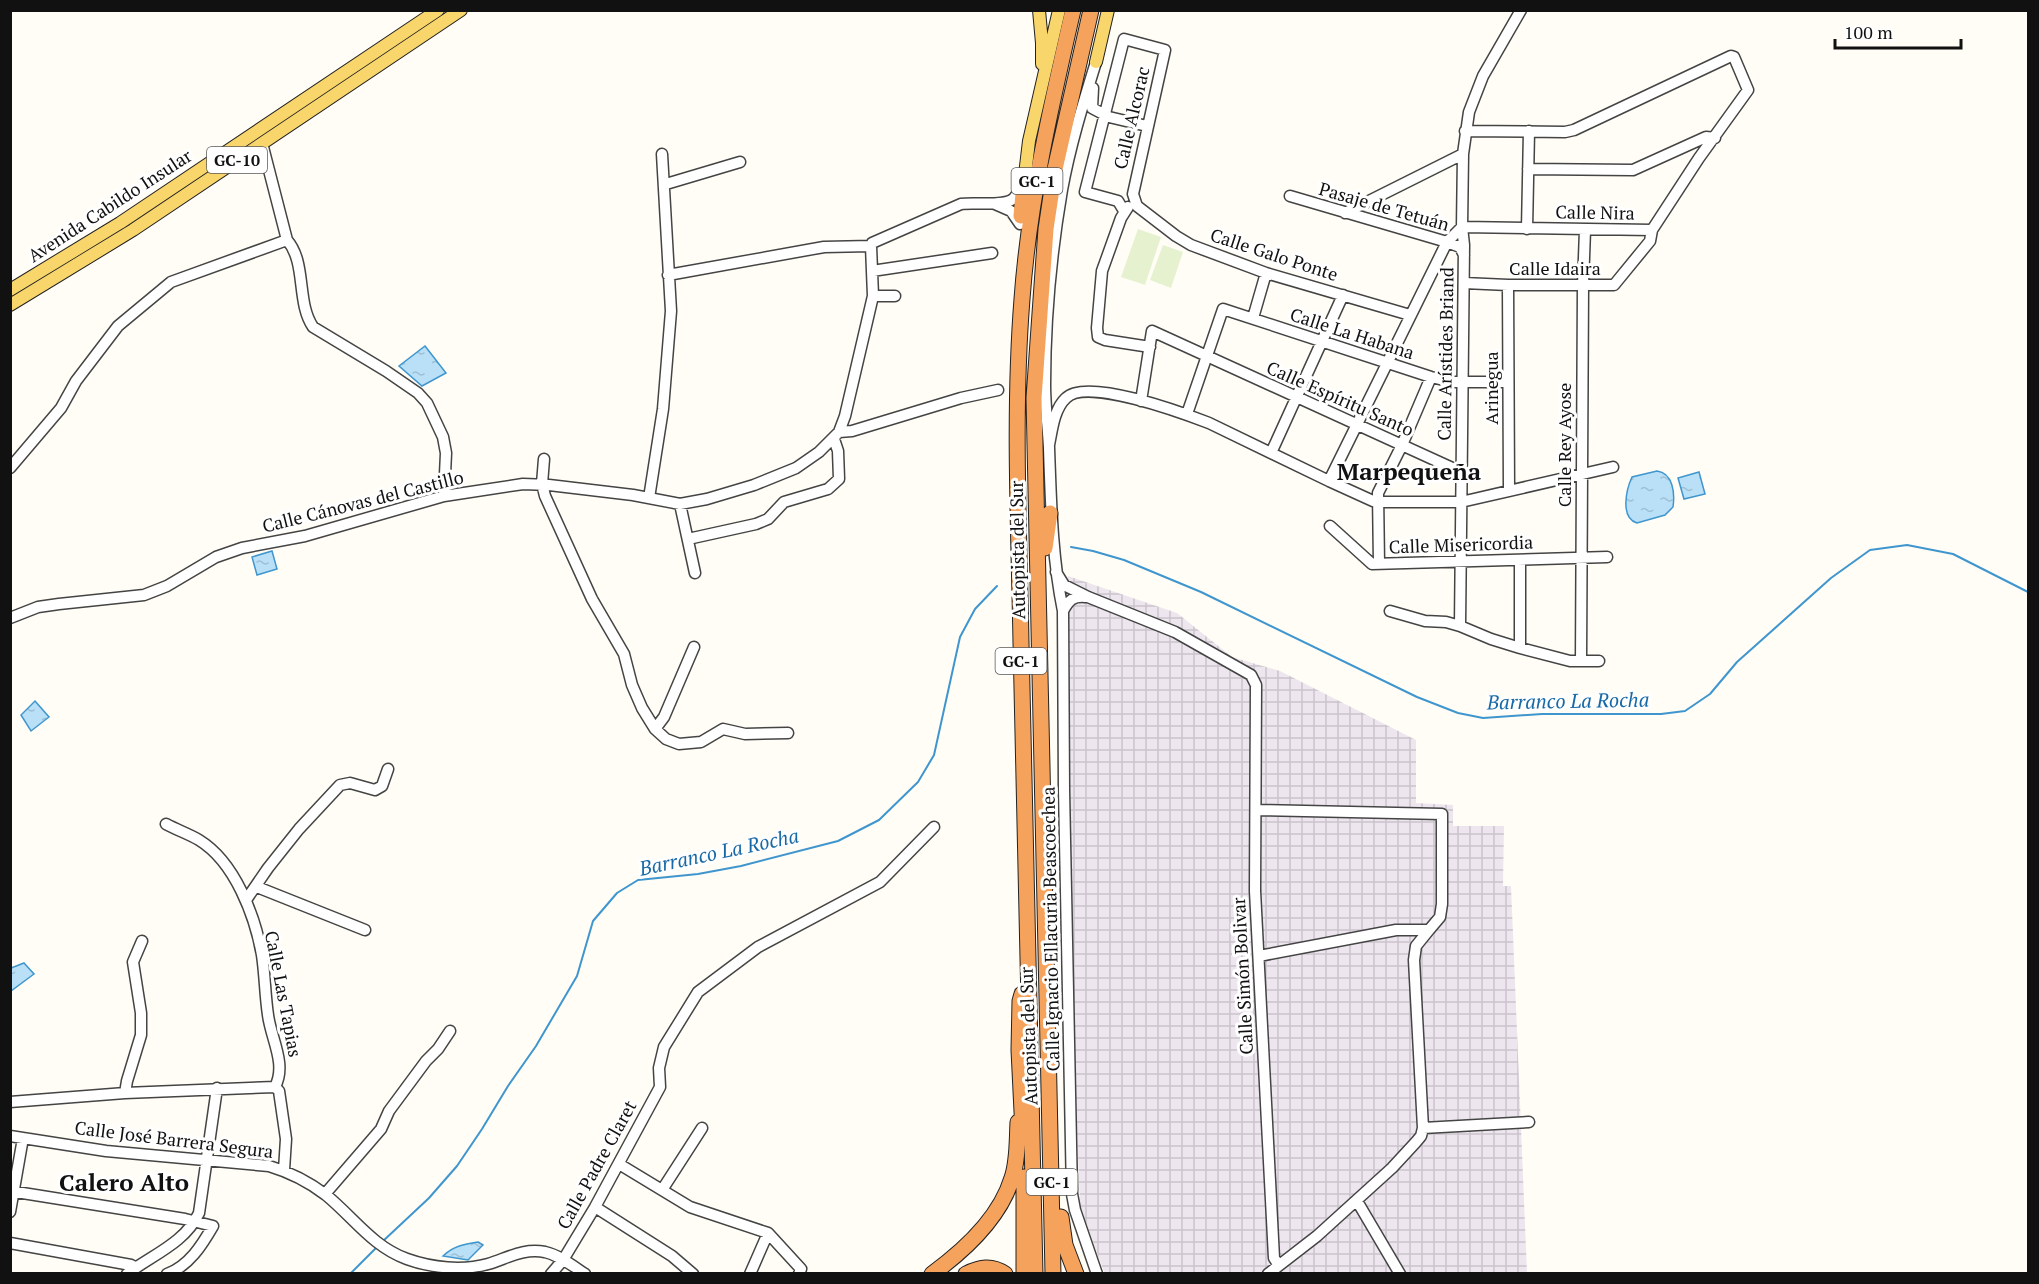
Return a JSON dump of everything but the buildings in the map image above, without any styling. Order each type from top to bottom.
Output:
[{"type":"highway","name":"Autopista del Sur","points":[[1035,1274],[1017,410],[1018,355],[1029,226],[1053,97],[1073,10]]},
{"type":"highway","name":"Autopista del Sur","points":[[1053,1274],[1034,398],[1046,229],[1055,169],[1091,10]]},
{"type":"highway","points":[[1018,355],[1011,311],[1024,183]]},
{"type":"highway","points":[[1038,595],[1050,513]]},
{"type":"highway","points":[[1024,1274],[1024,1138],[1019,1050],[1020,1001],[1029,968]]},
{"type":"highway","points":[[1050,1091],[1057,1137],[1062,1274]]},
{"type":"highway","points":[[932,1274],[970,1244],[993,1215],[1012,1178],[1020,1093]]},
{"type":"highway","points":[[1061,1217],[1065,1245],[1076,1274]]},
{"type":"highway","points":[[966,1274],[979,1267],[998,1269],[1005,1274]]},
{"type":"main road","name":"Avenida Cabildo Insular","points":[[10,290],[129,217],[438,10]]},
{"type":"main road","name":"Avenida Cabildo Insular","points":[[10,305],[134,230],[461,10]]},
{"type":"main road","points":[[1039,10],[1042,43],[1039,98]]},
{"type":"main road","points":[[1024,183],[1029,141],[1059,10]]},
{"type":"main road","points":[[1096,62],[1108,10]]},
{"type":"street","name":"Calle Arístides Briand","points":[[1460,626],[1464,283],[1462,227],[1465,131],[1469,112],[1483,76],[1521,10]]},
{"type":"street","name":"Calle Alcorac","points":[[1104,115],[1124,39],[1165,50],[1132,194],[1137,206]]},
{"type":"street","name":"Calle Nira","points":[[1462,227],[1653,230],[1699,158],[1748,90],[1734,57],[1725,57],[1574,130],[1529,131]]},
{"type":"street","points":[[1096,62],[1092,108],[1104,115],[1147,126]]},
{"type":"street","name":"Calle Ignacio Ellacuria Beascoechea","points":[[1096,62],[1077,126],[1063,188],[1051,269],[1045,383],[1050,513],[1056,572],[1063,611],[1072,1194],[1075,1210],[1097,1274]]},
{"type":"street","points":[[1104,115],[1085,192],[1118,201],[1132,194]]},
{"type":"street","points":[[1465,131],[1529,131],[1527,229]]},
{"type":"street","points":[[1528,169],[1634,170],[1706,137],[1715,138]]},
{"type":"street","points":[[262,143],[287,240],[293,247],[306,317],[313,327],[386,371],[418,393],[427,403],[443,437],[446,453],[444,496]]},
{"type":"street","points":[[649,498],[663,410],[671,311],[666,184],[662,154]]},
{"type":"street","points":[[1345,213],[1463,154]]},
{"type":"street","points":[[666,184],[740,162]]},
{"type":"street","points":[[688,539],[756,524],[768,519],[784,502],[828,489],[839,479],[836,435],[845,416],[873,296],[872,243],[961,204],[1005,203],[1014,199],[1024,183]]},
{"type":"street","name":"Pasaje de Tetuán","points":[[1290,196],[1447,242],[1460,247],[1464,255]]},
{"type":"street","points":[[1118,201],[1125,211]]},
{"type":"street","points":[[989,202],[1011,212],[1020,224]]},
{"type":"street","points":[[1137,206],[1131,206],[1125,211],[1100,280],[1097,328],[1098,337],[1105,340],[1150,347],[1141,401]]},
{"type":"street","name":"Calle Galo Ponte","points":[[1137,206],[1176,236],[1191,244],[1266,273],[1410,315]]},
{"type":"street","points":[[1329,481],[1447,242],[1462,227]]},
{"type":"street","name":"Calle Rey Ayose","points":[[1581,661],[1585,230]]},
{"type":"street","name":"Calle Idaira","points":[[1464,283],[1614,285],[1650,241],[1653,230]]},
{"type":"street","points":[[10,468],[61,408],[76,381],[118,326],[171,282],[287,240]]},
{"type":"street","points":[[668,274],[824,247],[871,246]]},
{"type":"street","points":[[872,271],[992,253]]},
{"type":"street","points":[[1253,318],[1266,273]]},
{"type":"street","name":"Arinegua","points":[[1508,285],[1509,490]]},
{"type":"street","points":[[1271,453],[1342,295]]},
{"type":"street","points":[[873,296],[895,296]]},
{"type":"street","name":"Calle La Habana","points":[[1206,356],[1223,309],[1431,377],[1462,381],[1508,382]]},
{"type":"street","name":"Calle Espíritu Santo","points":[[1150,347],[1152,331],[1461,472]]},
{"type":"street","points":[[1187,414],[1206,356]]},
{"type":"street","points":[[1379,564],[1378,493],[1402,445],[1431,377]]},
{"type":"street","name":"Calle Cánovas del Castillo","points":[[10,618],[38,607],[144,595],[167,586],[216,557],[242,548],[305,536],[444,496],[523,484],[542,484],[680,504],[707,499],[754,485],[796,468],[836,435],[961,398],[998,390]]},
{"type":"street","points":[[1048,445],[1060,406],[1067,397],[1081,391],[1105,392],[1187,414],[1379,502],[1461,502],[1613,467]]},
{"type":"street","points":[[544,459],[542,484],[545,496],[592,599],[624,654],[632,685],[655,729],[666,739],[679,744],[701,742],[723,729],[745,734],[788,733]]},
{"type":"street","points":[[680,504],[695,573]]},
{"type":"street","name":"Calle Misericordia","points":[[1330,526],[1372,564],[1607,557]]},
{"type":"street","points":[[1520,561],[1521,648]]},
{"type":"street","points":[[1056,572],[1064,585],[1088,597]]},
{"type":"street","points":[[1063,611],[1068,601],[1076,596],[1088,597]]},
{"type":"street","name":"Calle Simón Bolivar","points":[[1088,597],[1175,632],[1251,675],[1256,685],[1255,891],[1274,1258],[1278,1264]]},
{"type":"street","points":[[1390,611],[1425,621],[1446,622],[1491,639],[1570,661],[1599,661]]},
{"type":"street","points":[[655,729],[664,717],[694,647]]},
{"type":"street","points":[[246,900],[299,828],[340,785],[350,783],[375,790],[382,786],[388,769]]},
{"type":"street","points":[[1256,810],[1442,814],[1440,917],[1416,946],[1414,960],[1422,1132],[1392,1168],[1357,1201],[1268,1274]]},
{"type":"street","name":"Calle Las Tapias","points":[[166,824],[199,840],[213,851],[232,872],[246,900],[262,954],[268,1017],[281,1072],[275,1087],[279,1091],[286,1139],[284,1170]]},
{"type":"street","name":"Calle Padre Claret","points":[[551,1274],[563,1260],[595,1207],[660,1087],[659,1068],[664,1047],[698,992],[758,947],[880,882],[934,827]]},
{"type":"street","points":[[256,887],[365,930]]},
{"type":"street","points":[[1259,956],[1395,930],[1429,930]]},
{"type":"street","points":[[125,1093],[141,1035],[141,1012],[133,962],[142,941]]},
{"type":"street","points":[[325,1194],[381,1129],[389,1111],[450,1031]]},
{"type":"street","points":[[10,1102],[125,1093],[275,1087]]},
{"type":"street","points":[[10,1243],[131,1265],[131,1270],[179,1239],[199,1213],[217,1088]]},
{"type":"street","points":[[1422,1132],[1529,1122]]},
{"type":"street","points":[[662,1190],[702,1128]]},
{"type":"street","name":"Calle José Barrera Segura","points":[[10,1136],[106,1151],[284,1170],[325,1194],[388,1251],[411,1261],[454,1268],[471,1268],[516,1253],[547,1252],[585,1274]]},
{"type":"street","points":[[10,1212],[22,1138]]},
{"type":"street","points":[[619,1164],[690,1207],[768,1233],[800,1271]]},
{"type":"street","points":[[12,1191],[195,1221],[213,1226],[200,1248],[174,1271],[167,1274]]},
{"type":"street","points":[[1357,1201],[1400,1274]]},
{"type":"street","points":[[595,1207],[672,1256],[693,1274]]},
{"type":"street","points":[[750,1274],[768,1233]]},
{"type":"shaded area","points":[[1068,576],[1177,613],[1232,657],[1280,671],[1416,740],[1416,803],[1453,805],[1453,826],[1504,826],[1503,886],[1511,886],[1527,1273],[1104,1272],[1080,1206],[1060,610]]},
{"type":"green space","points":[[1138,229],[1161,237],[1145,285],[1121,277]]},
{"type":"green space","points":[[1163,245],[1183,252],[1171,288],[1150,280]]},
{"type":"water","points":[[425,346],[446,373],[422,386],[399,366]]},
{"type":"water","points":[[1657,471],[1667,476],[1672,484],[1673,507],[1665,515],[1637,523],[1628,516],[1626,510],[1626,496],[1632,477]]},
{"type":"water","points":[[1699,472],[1705,494],[1684,499],[1678,478]]},
{"type":"water","points":[[272,551],[277,569],[257,575],[252,557]]},
{"type":"water","points":[[35,701],[49,717],[31,731],[21,715]]},
{"type":"water","points":[[24,963],[34,974],[11,991],[11,968]]},
{"type":"water","points":[[478,1242],[483,1245],[468,1260],[443,1256],[455,1248]]},
{"type":"waterway","name":"Barranco La Rocha","points":[[1071,547],[1124,560],[1201,592],[1417,697],[1458,713],[1483,718],[1542,714],[1661,714],[1685,711],[1710,694],[1737,662],[1831,578],[1870,550],[1907,545],[1953,554],[2028,592]]},
{"type":"waterway","name":"Barranco La Rocha","points":[[382,1242],[429,1198],[457,1166],[482,1129],[536,1046],[577,976],[593,921],[617,893],[638,880],[698,874],[741,866],[838,841],[879,820],[918,782],[934,755],[960,637],[975,609],[997,586]]},
{"type":"waterway","name":"Barranco La Rocha","points":[[350,1274],[378,1246]]},
{"type":"district","name":"Marpequeña","points":[[1409,472]]},
{"type":"district","name":"Calero Alto","points":[[124,1183]]}]
